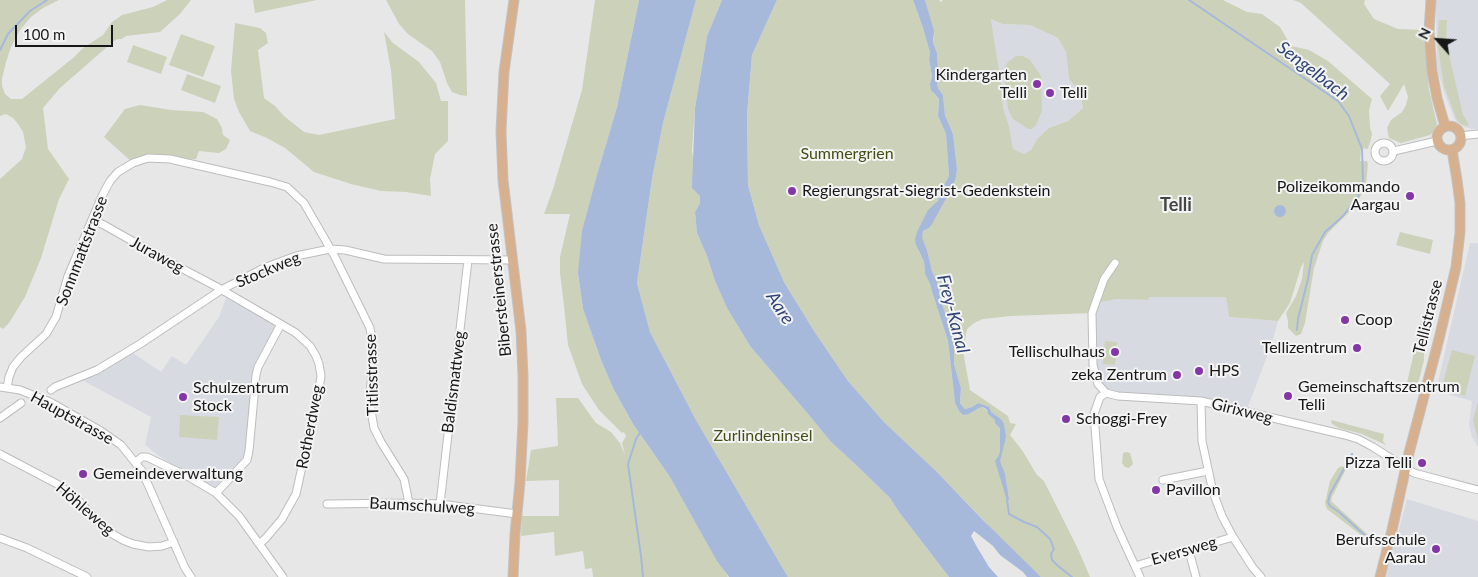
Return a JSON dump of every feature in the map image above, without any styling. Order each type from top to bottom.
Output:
[{"type":"main road","name":"Bibersteinerstrasse","points":[[513,577],[522,456],[524,397],[521,331],[503,180],[501,131],[504,72],[514,0]]},
{"type":"main road","points":[[1431,0],[1429,31],[1432,71],[1445,126]]},
{"type":"main road","points":[[1445,126],[1454,127],[1458,130],[1460,136],[1458,145],[1452,150],[1443,148],[1437,141],[1438,132],[1445,126]]},
{"type":"main road","name":"Tellistrasse","points":[[1380,577],[1456,267],[1460,232],[1460,203],[1452,150]]},
{"type":"street","points":[[1460,136],[1478,134]]},
{"type":"street","points":[[1394,151],[1437,141]]},
{"type":"street","name":"Sonnmattstrasse","points":[[4,387],[13,367],[46,334],[56,317],[64,287],[110,181],[118,172],[133,163],[148,158],[170,159],[287,187],[304,203],[330,249]]},
{"type":"street","name":"Juraweg","points":[[92,220],[221,290]]},
{"type":"street","name":"Stockweg","points":[[51,390],[54,387],[97,370],[221,290],[276,262],[296,256],[330,249],[345,250],[384,259],[513,260]]},
{"type":"street","name":"Titlisstrasse","points":[[330,249],[370,328],[374,353],[370,393],[374,428],[404,479],[409,502]]},
{"type":"street","name":"Baldismattweg","points":[[440,504],[468,260]]},
{"type":"street","points":[[1114,263],[1104,279],[1092,313],[1093,365],[1098,384],[1106,393],[1100,397],[1094,414],[1100,479],[1117,527],[1140,577]]},
{"type":"street","name":"Rotherdweg","points":[[221,290],[296,333],[310,346],[319,364],[320,376],[296,494],[282,519],[259,544]]},
{"type":"street","points":[[216,493],[247,460],[250,451],[256,375],[258,367],[281,324]]},
{"type":"street","name":"Hauptstrasse","points":[[4,387],[30,393],[50,402],[122,445],[142,471],[185,568],[191,577]]},
{"type":"street","name":"Girixweg","points":[[1106,393],[1133,397],[1201,401],[1345,435],[1358,439],[1414,472],[1478,490]]},
{"type":"street","points":[[1201,401],[1202,440],[1218,508],[1233,537],[1261,577]]},
{"type":"street","points":[[0,418],[21,403]]},
{"type":"street","name":"Höhleweg","points":[[0,454],[59,484],[78,500],[107,531],[123,540],[149,547],[162,546],[174,542]]},
{"type":"street","points":[[136,462],[148,457],[186,475],[216,493],[239,516],[283,577]]},
{"type":"street","points":[[1163,480],[1208,471]]},
{"type":"street","name":"Baumschulweg","points":[[327,504],[409,502],[517,514]]},
{"type":"street","name":"Eversweg","points":[[1135,566],[1233,537]]},
{"type":"street","points":[[0,538],[27,548],[87,577]]},
{"type":"street","points":[[1189,550],[1196,577]]},
{"type":"shaded area","points":[[1436,0],[1478,0],[1478,130],[1464,127],[1455,120],[1444,92],[1437,61]]},
{"type":"shaded area","name":"Kindergarten Telli","points":[[991,19],[1002,24],[1030,25],[1058,38],[1066,52],[1069,79],[1080,93],[1083,108],[1068,121],[1049,128],[1037,139],[1031,150],[1024,155],[1013,149],[1009,126],[1003,108],[1002,89]]},
{"type":"shaded area","points":[[1470,243],[1478,243],[1478,447],[1472,437],[1469,425],[1472,401],[1436,391]]},
{"type":"shaded area","name":"HPS","points":[[1148,297],[1227,297],[1229,317],[1278,321],[1272,343],[1246,412],[1201,401],[1111,395],[1098,384],[1092,313],[1101,302],[1117,299],[1148,300]]},
{"type":"shaded area","name":"Schulzentrum Stock","points":[[226,298],[276,325],[255,369],[244,457],[217,490],[163,459],[145,445],[151,417],[80,379],[133,353],[161,372],[172,356],[186,365],[219,317]]},
{"type":"shaded area","name":"Berufsschule Aarau","points":[[1407,499],[1478,521],[1478,577],[1386,577]]},
{"type":"green space","points":[[0,0],[59,0],[31,17],[20,30],[11,47],[2,79],[2,86],[5,94],[11,99],[22,99],[83,48],[103,35],[112,22],[122,15],[153,7],[167,0],[191,0],[180,14],[160,32],[126,36],[115,40],[60,88],[43,108],[48,149],[69,179],[59,199],[41,258],[25,297],[9,323],[3,329],[0,327],[0,179],[22,159],[26,147],[23,132],[13,118],[6,114],[0,116]]},
{"type":"green space","points":[[253,0],[317,0],[255,13]]},
{"type":"green space","points":[[386,0],[465,0],[467,96],[452,92],[440,62],[432,51],[408,34],[399,24]]},
{"type":"green space","points":[[595,0],[639,0],[617,107],[599,168],[578,273],[583,309],[613,388],[633,424],[670,477],[728,577],[593,577],[592,568],[585,569],[583,551],[555,556],[554,532],[521,536],[522,516],[559,516],[559,480],[526,481],[531,450],[558,446],[556,398],[578,398],[596,423],[611,432],[620,443],[625,455],[622,443],[626,436],[624,432],[622,433],[599,410],[582,384],[568,345],[560,257],[570,214],[544,214],[582,90]]},
{"type":"green space","name":"Zurlindeninsel","points":[[696,0],[722,0],[707,36],[695,108],[692,151],[700,196],[700,203],[695,212],[697,233],[715,281],[727,308],[750,346],[831,442],[890,498],[949,577],[788,577],[696,420],[650,332],[637,283],[652,179],[663,123]]},
{"type":"green space","name":"Summergrien","points":[[777,0],[913,0],[930,53],[929,59],[932,76],[930,84],[934,94],[939,99],[938,116],[946,134],[949,176],[939,194],[938,201],[920,226],[918,250],[924,262],[925,274],[948,341],[955,403],[959,411],[969,414],[983,407],[995,420],[1001,419],[978,403],[965,409],[960,403],[961,388],[954,364],[954,338],[927,250],[921,238],[923,231],[929,228],[940,209],[956,177],[957,169],[953,134],[945,115],[943,95],[938,88],[937,53],[925,0],[939,0],[941,2],[943,0],[1223,0],[1247,12],[1262,14],[1280,27],[1291,46],[1309,50],[1328,61],[1372,99],[1369,110],[1372,134],[1368,149],[1361,148],[1360,161],[1367,161],[1368,164],[1366,185],[1352,209],[1328,233],[1323,241],[1314,268],[1305,323],[1301,334],[1296,336],[1288,328],[1286,313],[1296,296],[1302,279],[1304,262],[1290,303],[1278,321],[1229,317],[1226,297],[1149,297],[1148,300],[1117,299],[1101,302],[1092,313],[983,319],[967,329],[963,351],[970,390],[1008,416],[1010,423],[1016,424],[1010,435],[1022,450],[1037,475],[1044,481],[1090,577],[1041,577],[1020,558],[937,472],[884,422],[848,381],[784,282],[759,225],[748,185],[747,115],[752,55]],"holes":[[[991,19],[1002,24],[1030,25],[1058,38],[1066,52],[1069,79],[1080,93],[1083,108],[1068,121],[1049,128],[1037,139],[1031,150],[1024,154],[1013,149],[1009,126],[1003,108],[1002,89]]]},
{"type":"green space","points":[[1293,0],[1365,0],[1364,4],[1374,19],[1398,29],[1424,30],[1429,90],[1437,124],[1433,132],[1430,135],[1401,143],[1389,138],[1387,128],[1391,120],[1402,112],[1406,105],[1408,97],[1404,84],[1388,111],[1380,96],[1390,84],[1301,3]]},
{"type":"green space","points":[[1439,20],[1447,20],[1446,42],[1463,115],[1469,124],[1467,126],[1460,124],[1456,118],[1444,86],[1437,41]]},
{"type":"green space","points":[[235,23],[260,28],[266,33],[268,43],[258,50],[264,98],[304,132],[319,135],[395,119],[391,70],[384,32],[393,43],[419,62],[436,83],[441,101],[448,101],[448,141],[435,154],[430,179],[431,196],[381,191],[314,172],[285,148],[250,131],[234,99],[231,71]]},
{"type":"green space","points":[[181,34],[215,46],[203,77],[169,65]]},
{"type":"green space","points":[[133,45],[167,57],[161,74],[127,62]]},
{"type":"green space","points":[[1016,56],[1023,56],[1030,60],[1041,76],[1042,111],[1036,125],[1032,129],[1028,129],[1013,119],[1008,109],[1005,67]]},
{"type":"green space","points":[[187,74],[221,86],[215,103],[181,90]]},
{"type":"green space","points":[[140,105],[171,110],[203,112],[217,119],[222,128],[223,135],[230,140],[226,149],[219,153],[199,151],[196,159],[170,159],[133,163],[104,137],[125,109]]},
{"type":"green space","points":[[1400,232],[1433,240],[1430,254],[1396,245]]},
{"type":"green space","points":[[1425,320],[1430,325],[1424,345],[1424,360],[1419,380],[1414,390],[1410,392],[1407,391],[1406,387],[1421,322]]},
{"type":"green space","points":[[1105,341],[1117,342],[1115,365],[1103,364]]},
{"type":"green space","points":[[1452,350],[1475,356],[1465,396],[1441,390]]},
{"type":"green space","points":[[1478,402],[1478,440],[1473,420]]},
{"type":"green space","points":[[180,415],[219,417],[217,440],[179,437]]},
{"type":"green space","points":[[1331,420],[1384,434],[1383,441],[1386,445],[1362,434],[1339,428],[1332,424]]},
{"type":"green space","points":[[1123,453],[1130,453],[1133,464],[1129,468],[1125,467],[1122,463]]},
{"type":"green space","points":[[1342,466],[1346,469],[1331,501],[1369,536],[1366,539],[1327,509],[1325,503],[1330,481],[1338,468]]},
{"type":"water","points":[[639,0],[696,0],[663,123],[652,179],[637,283],[650,332],[696,420],[788,577],[729,577],[717,561],[670,477],[633,424],[613,388],[583,309],[578,273],[582,231],[617,107]]},
{"type":"water","name":"Aare","points":[[722,0],[777,0],[752,55],[747,115],[748,185],[759,225],[784,282],[848,381],[884,422],[937,472],[1041,577],[1027,577],[974,531],[971,536],[989,567],[998,577],[949,577],[890,498],[831,442],[750,346],[727,308],[697,233],[695,212],[700,203],[700,196],[692,188],[695,108],[707,36]]},
{"type":"water","name":"Frey-Kanal","points":[[913,0],[925,0],[934,31],[933,42],[937,53],[938,88],[943,95],[945,115],[953,134],[957,169],[953,186],[932,224],[923,231],[922,238],[954,338],[954,364],[961,388],[960,403],[965,409],[978,403],[989,407],[991,412],[1001,419],[1004,424],[1006,437],[1000,461],[1005,474],[1009,500],[1007,501],[995,461],[1000,451],[1000,428],[983,407],[963,415],[955,403],[948,341],[925,274],[924,262],[916,245],[917,232],[928,210],[938,201],[939,194],[949,176],[946,134],[938,116],[939,99],[931,90],[930,84],[932,76],[929,59],[930,53]]},
{"type":"water","points":[[1280,205],[1286,211],[1280,217],[1274,211]]},
{"type":"waterway","points":[[0,50],[8,34],[30,11],[47,0]]},
{"type":"waterway","name":"Sengelbach","points":[[1189,0],[1338,101],[1349,116],[1362,149],[1363,181],[1358,197],[1343,216],[1325,232],[1312,255],[1297,330]]},
{"type":"waterway","points":[[641,431],[636,439],[628,464],[643,577]]},
{"type":"waterway","name":"Sengelbach","points":[[1352,454],[1330,494],[1328,502],[1330,506],[1369,539]]},
{"type":"waterway","name":"Frey-Kanal","points":[[1007,500],[1009,514],[1037,527],[1050,539],[1054,549],[1051,554],[1052,560],[1072,577]]},
{"type":"place","name":"Kindergarten Telli","points":[[1037,84]]},
{"type":"place","name":"Telli","points":[[1050,93]]},
{"type":"place","name":"Regierungsrat-Siegrist-Gedenkstein","points":[[792,191]]},
{"type":"place","name":"Polizeikommando Aargau","points":[[1410,196]]},
{"type":"place","name":"Coop","points":[[1345,320]]},
{"type":"place","name":"Tellizentrum","points":[[1357,348]]},
{"type":"place","name":"Tellischulhaus","points":[[1115,352]]},
{"type":"place","name":"HPS","points":[[1199,371]]},
{"type":"place","name":"zeka Zentrum","points":[[1177,375]]},
{"type":"place","name":"Gemeinschaftszentrum Telli","points":[[1288,396]]},
{"type":"place","name":"Schulzentrum Stock","points":[[183,397]]},
{"type":"place","name":"Schoggi-Frey","points":[[1066,419]]},
{"type":"place","name":"Pizza Telli","points":[[1422,463]]},
{"type":"place","name":"Gemeindeverwaltung","points":[[83,474]]},
{"type":"place","name":"Pavillon","points":[[1156,490]]},
{"type":"place","name":"Berufsschule Aarau","points":[[1436,549]]},
{"type":"district","name":"Telli","points":[[1176,205]]}]
